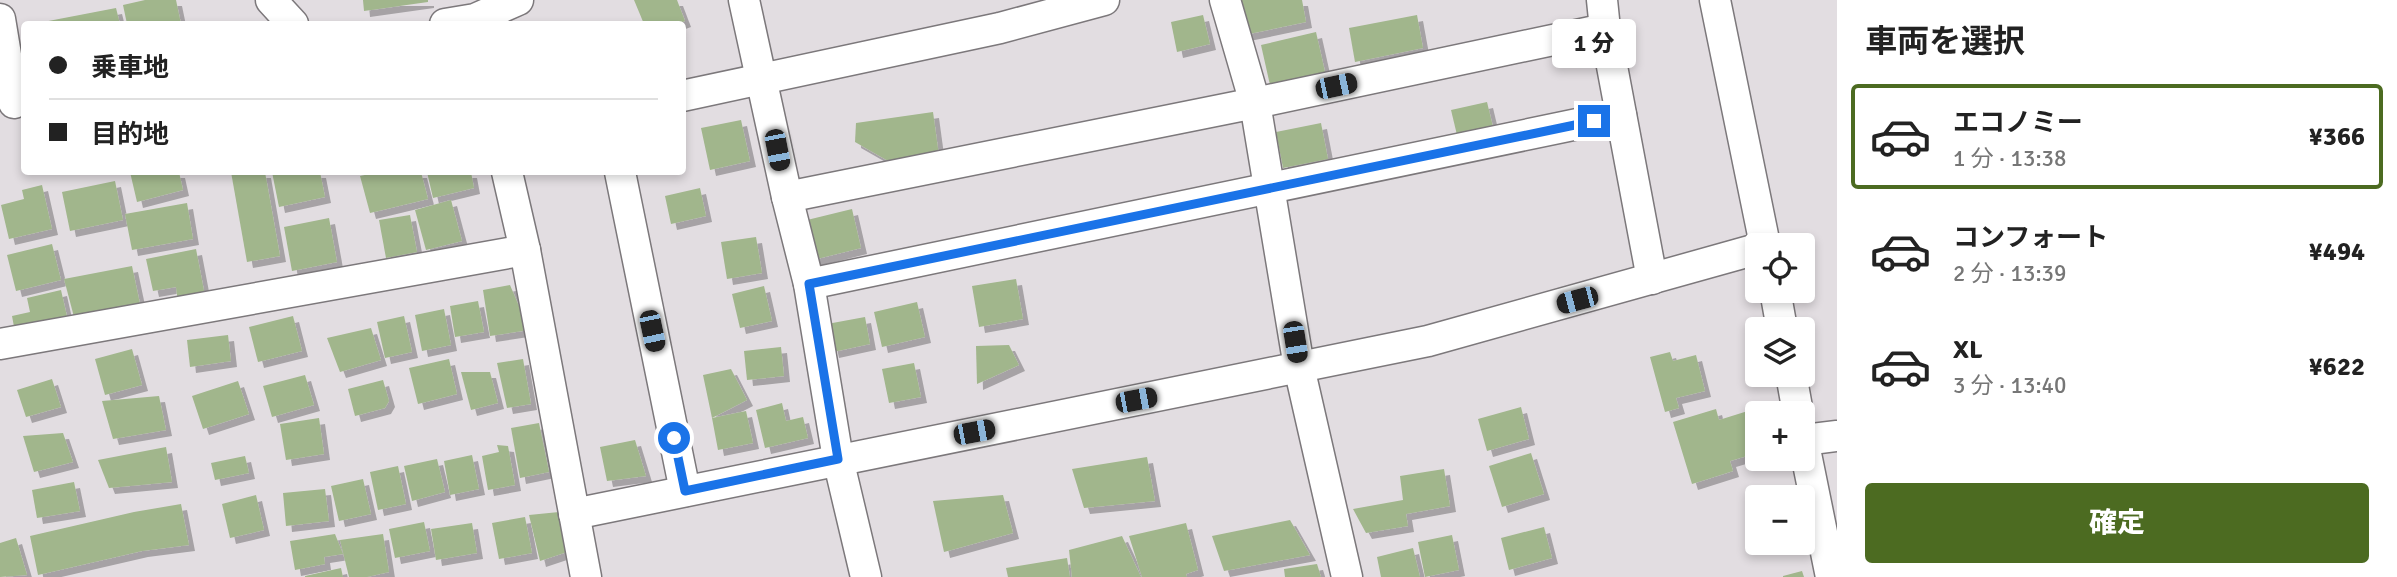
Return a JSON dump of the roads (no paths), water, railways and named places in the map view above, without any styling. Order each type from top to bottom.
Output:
[{"type":"street","points":[[271,0],[290,21]]},
{"type":"street","points":[[455,21],[518,0]]},
{"type":"street","points":[[744,0],[809,284],[838,459],[866,577]]},
{"type":"street","points":[[686,95],[1000,28],[1104,0]]},
{"type":"street","points":[[1225,0],[1255,103],[1299,367],[1347,577]]},
{"type":"street","points":[[1716,0],[1763,233]]},
{"type":"street","points":[[787,197],[1255,103],[1604,14],[1652,279]]},
{"type":"street","points":[[0,19],[13,103]]},
{"type":"street","points":[[809,284],[1621,115]]},
{"type":"street","points":[[508,175],[525,250],[586,577]]},
{"type":"street","points":[[621,175],[685,491]]},
{"type":"street","points":[[0,344],[525,250]]},
{"type":"street","points":[[574,514],[1428,341],[1745,252]]},
{"type":"street","points":[[1815,432],[1837,436]]},
{"type":"street","points":[[1810,471],[1831,577]]}]
